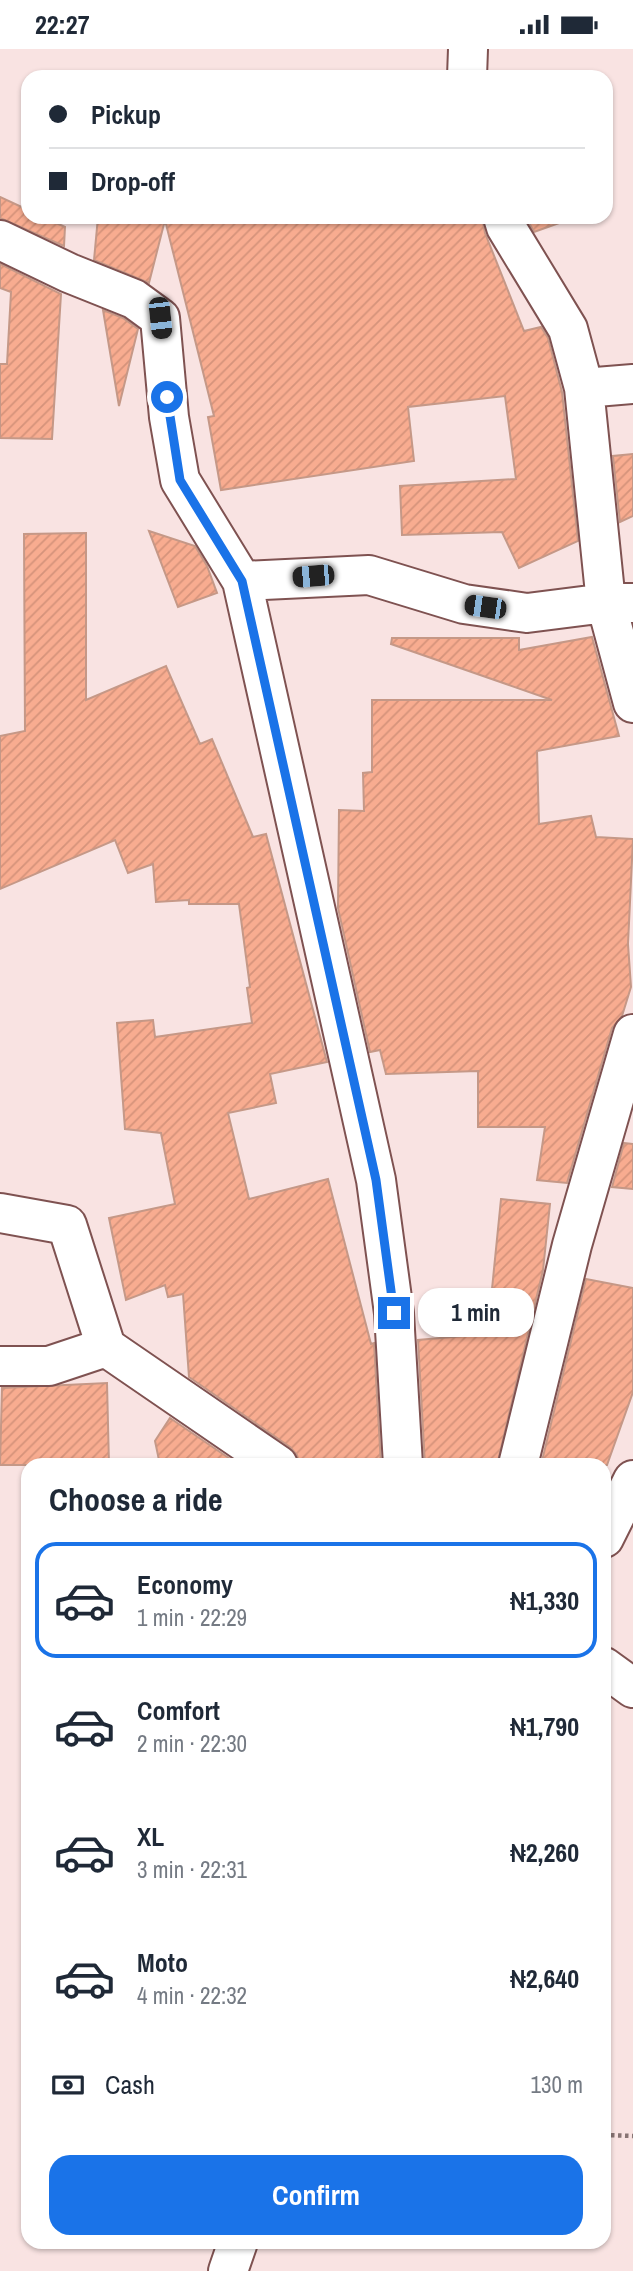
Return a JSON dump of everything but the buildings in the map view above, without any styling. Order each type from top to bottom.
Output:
[{"type":"street","points":[[467,70],[468,49]]},
{"type":"street","points":[[505,224],[568,329],[584,388],[620,603],[633,703]]},
{"type":"street","points":[[0,240],[68,273],[134,299],[160,318],[169,417],[180,480],[242,581],[376,1180],[394,1313],[403,1458]]},
{"type":"street","points":[[584,388],[633,384]]},
{"type":"street","points":[[242,581],[369,575],[464,604],[527,613],[620,603]]},
{"type":"street","points":[[520,1458],[572,1245],[633,1034]]},
{"type":"street","points":[[0,1213],[67,1225],[106,1347],[268,1458]]},
{"type":"street","points":[[0,1366],[49,1366],[106,1347]]},
{"type":"street","points":[[611,1524],[633,1480]]},
{"type":"street","points":[[611,1672],[633,1688]]},
{"type":"street","points":[[228,2271],[236,2249]]},
{"type":"path","points":[[611,2135],[633,2136]]},
{"type":"route","points":[[167,397],[180,480],[242,581],[376,1180],[394,1313]]}]
